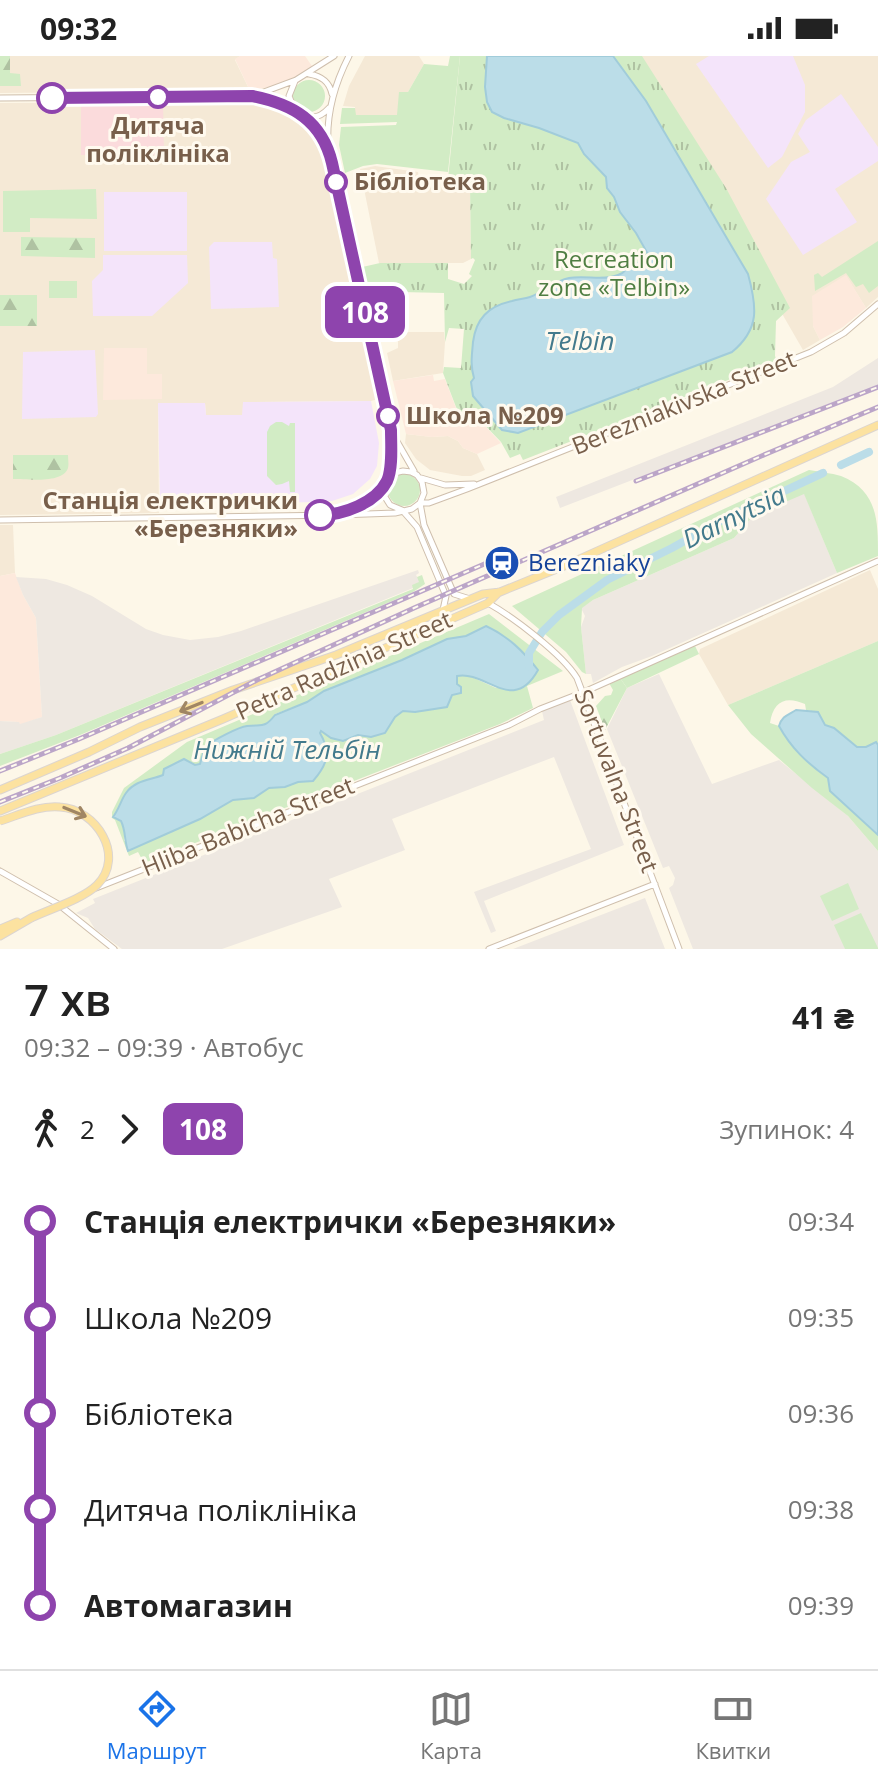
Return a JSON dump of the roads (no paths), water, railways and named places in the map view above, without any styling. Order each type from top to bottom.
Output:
[{"type":"main road","name":"Petra Radzinia Street","points":[[0,790],[220,695],[336,655],[470,599],[500,592],[564,566],[878,425]]},
{"type":"main road","name":"Petra Radzinia Street","points":[[0,811],[223,719],[488,603],[500,592]]},
{"type":"main road","points":[[336,655],[334,663],[340,667]]},
{"type":"main road","points":[[0,821],[48,807],[63,807],[95,823],[107,845],[109,856],[106,871],[96,886],[86,893],[0,929]]},
{"type":"main road","points":[[0,936],[31,918]]},
{"type":"street","points":[[252,96],[296,80],[334,56]]},
{"type":"street","points":[[349,56],[332,95],[328,147],[391,430],[384,493],[387,500],[402,510],[418,530],[446,596],[443,610]]},
{"type":"street","points":[[308,74],[326,81],[332,95]]},
{"type":"street","points":[[296,80],[289,96],[297,112]]},
{"type":"street","points":[[0,98],[252,96],[280,104],[304,116],[328,147]]},
{"type":"street","points":[[304,116],[324,113],[331,103]]},
{"type":"street","name":"Berezniakivska Street","points":[[420,503],[429,503],[811,352],[844,333],[878,304]]},
{"type":"street","points":[[391,430],[423,484],[420,503],[423,521],[454,594],[470,599]]},
{"type":"street","points":[[327,515],[368,500],[392,475],[400,471],[417,475]]},
{"type":"street","name":"Berezniakivska Street","points":[[417,475],[450,485],[479,483]]},
{"type":"street","points":[[0,520],[392,513],[412,509],[420,503]]},
{"type":"street","points":[[423,521],[424,509],[429,503]]},
{"type":"street","points":[[392,513],[413,523]]},
{"type":"street","name":"Hliba Babicha Street","points":[[58,904],[509,725],[878,561]]},
{"type":"street","name":"Sortuvalna Street","points":[[488,603],[572,669],[584,692],[679,949]]},
{"type":"street","points":[[0,871],[58,904],[114,949]]},
{"type":"street","points":[[489,949],[655,884]]},
{"type":"water","name":"Telbin","points":[[487,56],[613,56],[646,101],[748,274],[754,317],[748,335],[732,352],[518,433],[502,430],[473,396],[473,342],[480,320],[490,310],[530,297],[569,278],[613,277],[649,256],[620,212],[607,188],[606,177],[578,143],[492,112],[485,87]]},
{"type":"water","name":"Нижній Тельбін","points":[[486,626],[515,645],[538,670],[529,683],[509,690],[468,676],[457,676],[461,693],[452,695],[447,707],[403,711],[385,733],[371,737],[358,735],[343,741],[321,731],[327,752],[322,769],[313,781],[269,788],[254,798],[233,800],[200,819],[128,851],[121,821],[113,817],[134,785],[163,775],[164,769],[184,759],[195,765],[200,764],[207,746],[232,731],[265,724],[275,715],[307,702],[324,691],[447,639],[466,636]]},
{"type":"water","points":[[796,710],[818,712],[825,725],[834,728],[857,747],[876,742],[878,745],[878,835],[830,791],[828,778],[800,755],[784,734],[780,723]]},
{"type":"waterway","name":"Darnytsia","points":[[841,465],[869,452]]},
{"type":"waterway","name":"Darnytsia","points":[[529,667],[529,653],[542,632],[559,615],[607,580],[724,519],[823,473]]},
{"type":"railway","points":[[636,481],[878,387]]},
{"type":"railway","points":[[0,802],[128,748],[257,680],[414,608],[878,407]]},
{"type":"railway","points":[[0,771],[489,562]]},
{"type":"place","name":"Дитяча поліклініка","points":[[158,97]]},
{"type":"place","name":"Бібліотека","points":[[336,182]]},
{"type":"place","name":"Школа №209","points":[[388,416]]},
{"type":"place","name":"Станція електрички «Березняки»","points":[[320,515]]},
{"type":"place","name":"Berezniaky","points":[[502,563]]},
{"type":"park label","name":"Recreation zone «Telbin»","points":[[614,274]]}]
